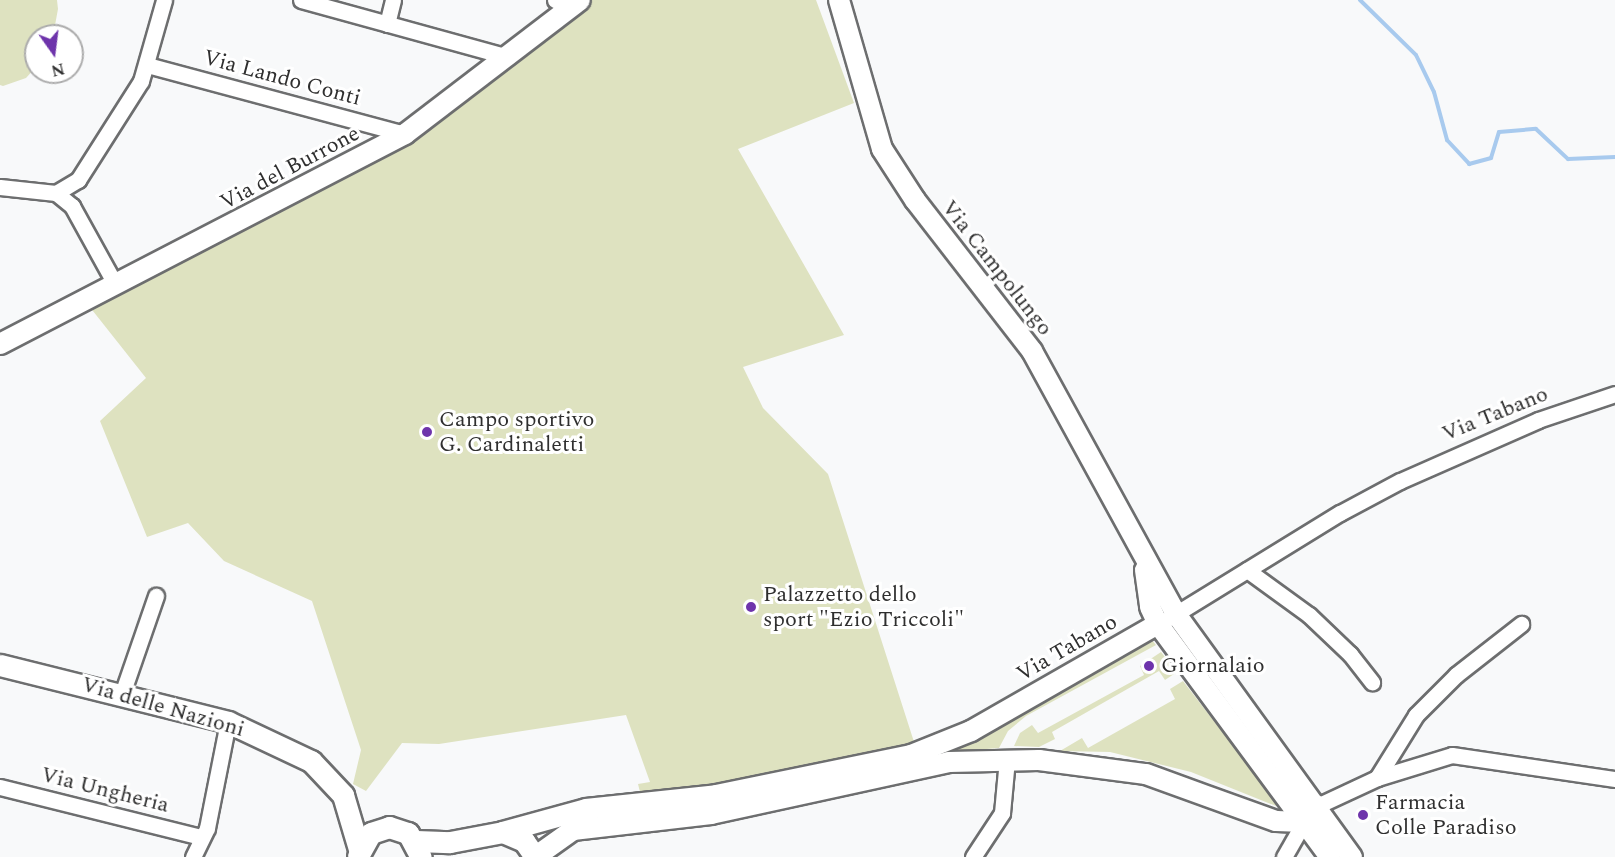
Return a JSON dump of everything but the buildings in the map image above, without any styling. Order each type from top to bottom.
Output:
[{"type":"main road","name":"Via delle Nazioni","points":[[0,664],[228,722],[311,761],[344,795],[358,853]]},
{"type":"main road","points":[[358,853],[371,833],[389,827],[408,833],[419,849],[503,832],[524,841],[535,857]]},
{"type":"street","points":[[56,193],[78,180],[107,139],[147,65],[164,0]]},
{"type":"street","points":[[301,0],[508,57]]},
{"type":"street","points":[[387,24],[393,0]]},
{"type":"street","name":"Via Campolungo","points":[[839,0],[882,149],[915,200],[1032,351],[1176,614],[1206,661],[1317,806],[1352,857]]},
{"type":"street","name":"Via del Burrone","points":[[0,344],[114,282],[405,134],[508,57],[569,2]]},
{"type":"street","name":"Via Lando Conti","points":[[147,65],[405,134]]},
{"type":"street","points":[[0,186],[56,193],[72,206],[114,282]]},
{"type":"street","name":"Via Tabano","points":[[503,832],[586,809],[716,795],[911,755],[971,731],[1176,614],[1400,481],[1538,420],[1615,394]]},
{"type":"street","name":"Via Campolungo","points":[[1142,555],[1150,607],[1158,624],[1330,857]]},
{"type":"street","points":[[1247,570],[1309,615],[1350,654],[1372,682]]},
{"type":"street","points":[[122,694],[156,596]]},
{"type":"street","points":[[1377,778],[1416,716],[1456,675],[1521,624]]},
{"type":"street","points":[[193,857],[200,837],[207,828],[228,722]]},
{"type":"street","points":[[1284,857],[1304,822],[1317,806],[1377,778],[1452,755],[1615,779]]},
{"type":"street","points":[[535,857],[573,830],[711,814],[915,767],[1007,759],[1146,774],[1276,821],[1304,822]]},
{"type":"street","points":[[973,857],[1002,813],[1007,759]]},
{"type":"street","name":"Via Ungheria","points":[[0,787],[200,837]]},
{"type":"green space","points":[[0,0],[57,0],[55,24],[24,24],[24,79],[0,85]]},
{"type":"green space","points":[[592,0],[816,0],[854,103],[738,149],[844,335],[743,367],[763,408],[828,474],[915,745],[753,782],[641,796],[638,784],[650,782],[626,715],[439,744],[402,743],[366,791],[353,784],[361,750],[312,601],[224,561],[188,523],[147,537],[100,421],[146,378],[89,306],[398,148]]},
{"type":"green space","points":[[1151,639],[1156,645],[1026,716],[1008,731],[999,748],[938,753],[972,741]]},
{"type":"green space","points":[[1161,652],[1177,672],[1165,680],[1159,671],[1052,732],[1055,739],[1039,747],[1014,746],[1020,733],[1032,725],[1038,733],[1144,675],[1140,666]]},
{"type":"green space","points":[[1183,681],[1281,808],[1191,772],[1110,752],[1060,751],[1082,738],[1088,748],[1175,699],[1170,689]]},
{"type":"waterway","points":[[1360,0],[1416,55],[1434,92],[1447,140],[1469,164],[1491,158],[1499,132],[1536,129],[1568,159],[1615,157]]},
{"type":"place","name":"Campo sportivo G. Cardinaletti","points":[[427,432]]},
{"type":"place","name":"Palazzetto dello sport \"Ezio Triccoli\"","points":[[751,607]]},
{"type":"place","name":"Giornalaio","points":[[1149,666]]},
{"type":"place","name":"Farmacia Colle Paradiso","points":[[1363,815]]}]
